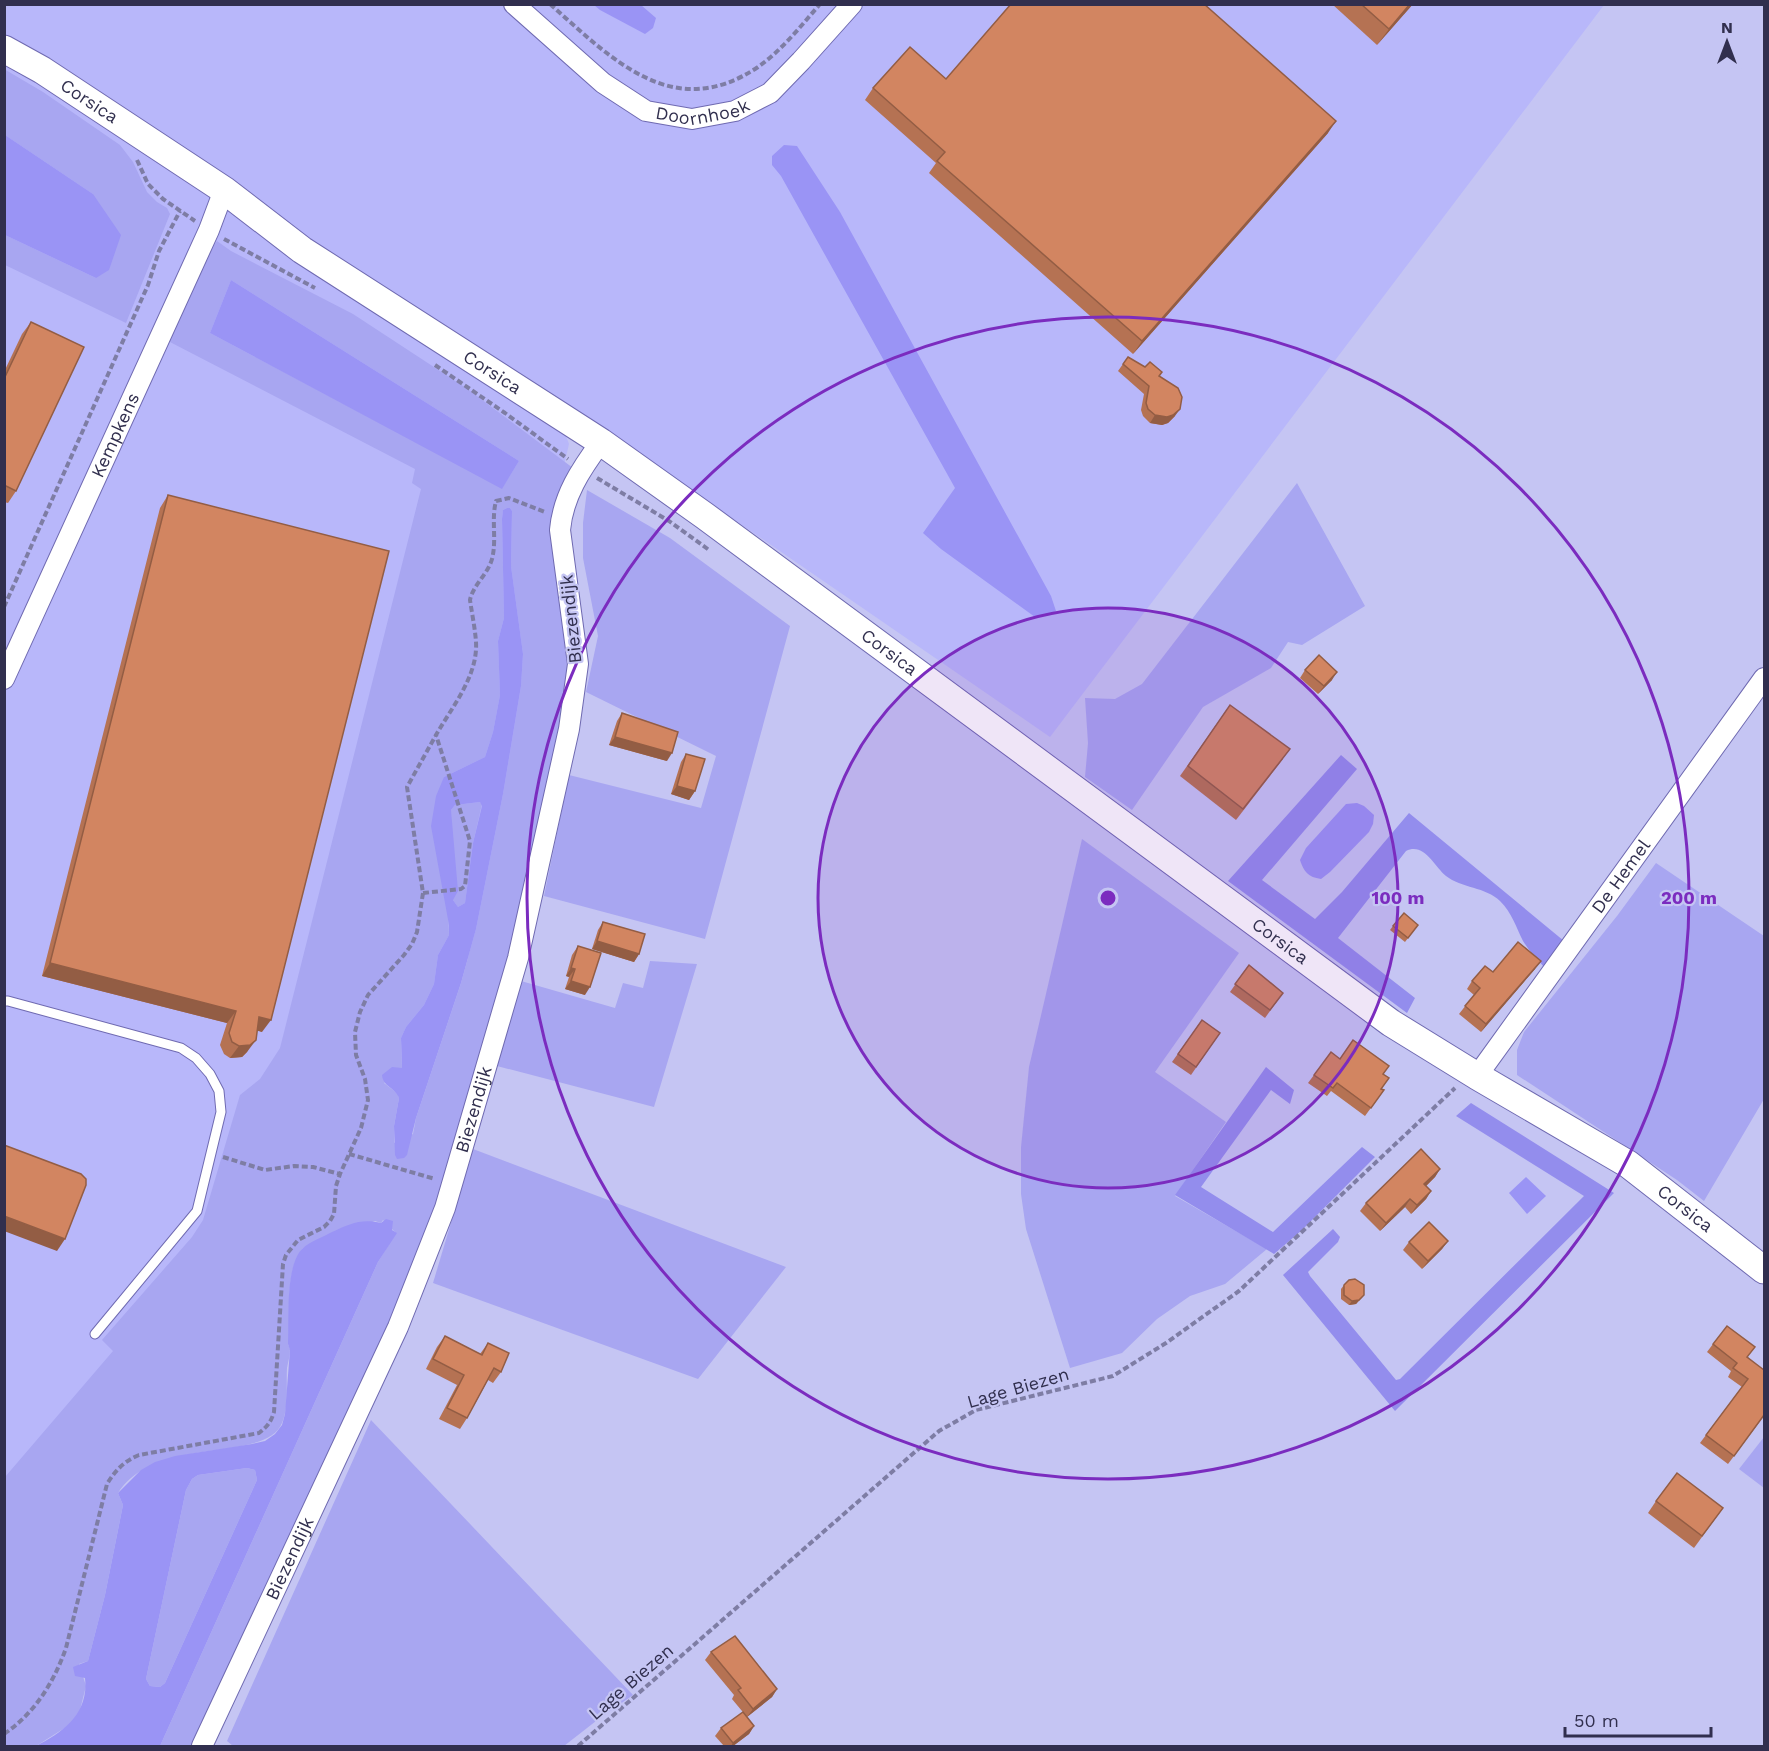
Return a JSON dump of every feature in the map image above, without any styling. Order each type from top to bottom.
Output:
[{"type":"street","name":"Doornhoek","points":[[514,4],[603,83],[646,111],[692,119],[735,111],[770,93],[852,4]]},
{"type":"street","name":"Corsica","points":[[4,49],[42,70],[224,190],[302,250],[601,442],[1391,1023],[1628,1164],[1764,1270]]},
{"type":"street","name":"Kempkens","points":[[4,679],[204,241],[224,190]]},
{"type":"street","name":"Biezendijk","points":[[202,1746],[398,1327],[446,1208],[518,958],[569,729],[578,664],[560,531],[561,515],[581,469],[601,442]]},
{"type":"street","name":"De Hemel","points":[[1477,1076],[1764,678]]},
{"type":"lane","points":[[4,1001],[181,1047],[196,1058],[210,1074],[219,1091],[221,1112],[197,1211],[95,1334]]},
{"type":"path","name":"Doornhoek","points":[[550,4],[615,60],[657,84],[687,90],[713,87],[759,66],[787,42],[820,4]]},
{"type":"path","name":"Kempkens","points":[[4,606],[148,285],[159,251],[180,211]]},
{"type":"path","points":[[4,1734],[27,1715],[59,1670],[106,1484],[115,1471],[131,1458],[139,1455],[259,1433],[272,1420],[283,1264],[286,1255],[298,1240],[324,1227],[334,1215],[336,1186],[361,1128],[368,1100],[365,1080],[356,1055],[355,1032],[360,1012],[368,995],[404,955],[417,932],[423,893],[407,787],[468,680],[474,664],[476,644],[470,600],[472,593],[489,570],[494,550],[496,501],[509,498],[534,509]]},
{"type":"path","points":[[423,893],[461,889],[465,886],[470,842],[436,735]]},
{"type":"path","name":"Lage Biezen","points":[[578,1746],[939,1431],[976,1410],[1113,1376],[1166,1343],[1239,1291],[1455,1088],[1477,1076]]},
{"type":"path","points":[[211,1153],[265,1170],[294,1166],[313,1167],[340,1174]]},
{"type":"path","points":[[349,1154],[445,1182]]},
{"type":"shaded area","points":[[5,5],[1604,5],[1050,737],[550,393],[569,444],[552,517],[529,880],[5,1549]]},
{"type":"shaded area","points":[[594,5],[641,5],[656,18],[653,28],[645,34]]},
{"type":"shaded area","points":[[4,69],[43,92],[120,145],[133,162],[147,192],[167,208],[170,214],[126,323],[5,265],[5,235],[96,278],[93,194],[5,135]]},
{"type":"shaded area","points":[[5,135],[93,194],[121,235],[109,270],[96,278],[5,235]]},
{"type":"shaded area","points":[[784,145],[797,146],[840,212],[1051,596],[1056,611],[1049,615],[1035,617],[941,549],[923,533],[955,488],[781,176],[772,165],[772,156]]},
{"type":"shaded area","points":[[217,241],[231,251],[353,314],[469,390],[573,468],[558,498],[568,667],[567,690],[526,909],[417,1266],[195,1746],[160,1746],[378,1262],[396,1233],[383,1220],[381,1223],[375,1221],[303,1248],[297,1257],[293,1268],[290,1293],[288,1344],[290,1349],[286,1410],[282,1423],[272,1435],[255,1443],[182,1456],[157,1463],[135,1475],[118,1493],[123,1505],[105,1595],[88,1661],[79,1664],[86,1686],[80,1710],[71,1724],[36,1746],[5,1746],[5,1477],[113,1351],[102,1340],[192,1237],[203,1220],[240,1095],[260,1079],[280,1048],[421,489],[412,483],[415,469],[168,341],[209,252]],"holes":[[[231,280],[519,461],[502,488],[210,333]],[[507,508],[512,511],[511,566],[523,654],[521,686],[503,794],[476,929],[461,983],[416,1118],[413,1134],[394,1143],[394,1126],[399,1098],[398,1094],[384,1083],[402,1068],[401,1038],[406,1027],[424,1005],[434,984],[438,955],[449,935],[444,777],[485,757],[493,732],[500,695],[498,641],[504,618],[502,519],[503,510]]]},
{"type":"shaded area","points":[[231,280],[519,461],[502,489],[210,333]]},
{"type":"shaded area","points":[[1297,483],[1365,606],[1302,645],[1288,642],[1271,668],[1203,707],[1132,810],[1085,777],[1088,743],[1085,698],[1115,699],[1142,684]]},
{"type":"shaded area","points":[[587,490],[670,538],[790,626],[705,939],[544,896],[569,775],[701,808],[716,756],[586,692],[598,636],[583,558],[583,523]]},
{"type":"shaded area","points":[[510,508],[512,511],[511,566],[523,654],[521,686],[503,794],[476,929],[461,983],[416,1118],[407,1155],[397,1159],[394,1126],[399,1098],[382,1075],[392,1067],[402,1068],[401,1038],[406,1027],[424,1005],[434,984],[438,955],[449,935],[431,826],[436,796],[444,777],[485,757],[493,732],[500,695],[498,641],[504,618],[503,510]],"holes":[[[480,802],[482,806],[473,843],[465,903],[458,907],[453,900],[458,891],[451,810],[455,805]]]},
{"type":"shaded area","points":[[1341,755],[1357,769],[1262,880],[1315,919],[1342,892],[1409,813],[1564,941],[1544,967],[1525,945],[1511,915],[1500,901],[1488,893],[1452,880],[1423,852],[1412,849],[1406,851],[1338,938],[1415,998],[1407,1013],[1228,881]]},
{"type":"shaded area","points":[[480,802],[482,804],[473,843],[465,903],[458,907],[453,900],[451,810],[455,805]]},
{"type":"shaded area","points":[[1357,803],[1374,815],[1369,832],[1330,872],[1321,879],[1313,877],[1305,871],[1300,860],[1306,848],[1346,804]]},
{"type":"shaded area","points":[[1082,839],[1239,953],[1155,1072],[1226,1122],[1175,1196],[1267,1249],[1225,1284],[1190,1296],[1157,1319],[1122,1353],[1070,1368],[1026,1229],[1021,1194],[1021,1147],[1029,1067]]},
{"type":"shaded area","points":[[1656,863],[1764,936],[1764,1099],[1704,1201],[1677,1180],[1517,1075],[1517,1050],[1524,1032],[1617,916]]},
{"type":"shaded area","points":[[650,961],[697,964],[654,1107],[497,1066],[521,981],[615,1008],[623,983],[643,988]]},
{"type":"shaded area","points":[[1266,1067],[1294,1090],[1290,1104],[1271,1090],[1201,1187],[1273,1232],[1362,1147],[1375,1157],[1302,1230],[1274,1254],[1175,1195]]},
{"type":"shaded area","points":[[1471,1103],[1614,1193],[1395,1411],[1283,1275],[1333,1229],[1340,1237],[1338,1242],[1308,1272],[1396,1380],[1400,1379],[1584,1196],[1456,1116]]},
{"type":"shaded area","points":[[473,1149],[786,1267],[698,1379],[433,1283]]},
{"type":"shaded area","points":[[1526,1177],[1546,1196],[1527,1214],[1509,1193]]},
{"type":"shaded area","points":[[386,1219],[393,1221],[392,1230],[397,1233],[378,1262],[160,1746],[36,1746],[64,1728],[78,1712],[83,1702],[85,1678],[75,1676],[73,1667],[88,1661],[105,1595],[123,1505],[118,1493],[141,1470],[155,1462],[175,1456],[265,1441],[275,1434],[282,1425],[285,1414],[290,1350],[288,1344],[289,1293],[297,1256],[310,1243],[344,1227],[362,1222],[381,1223]],"holes":[[[247,1468],[255,1470],[257,1480],[165,1683],[160,1687],[150,1686],[146,1679],[186,1490],[192,1479],[198,1475]]]},
{"type":"shaded area","points":[[371,1420],[633,1695],[564,1746],[233,1746],[227,1741]]},
{"type":"shaded area","points":[[1764,1437],[1764,1488],[1739,1469]]},
{"type":"shaded area","points":[[247,1468],[255,1470],[257,1480],[165,1683],[160,1687],[150,1686],[146,1679],[186,1490],[192,1479],[198,1475]]},
{"type":"building","points":[[1011,4],[1204,4],[1336,121],[1142,341],[937,161],[945,152],[873,88],[910,47],[946,79]]},
{"type":"building","points":[[1361,4],[1410,4],[1389,29]]},
{"type":"building","points":[[31,322],[84,347],[16,491],[4,485],[4,379]]},
{"type":"building","points":[[1128,357],[1145,367],[1150,362],[1162,372],[1159,376],[1178,388],[1182,397],[1180,409],[1167,417],[1155,415],[1148,409],[1146,403],[1149,386],[1123,364]]},
{"type":"building","points":[[168,495],[389,551],[271,1020],[259,1017],[256,1040],[250,1045],[239,1046],[232,1042],[229,1033],[236,1011],[50,963]]},
{"type":"building","points":[[1319,655],[1337,672],[1324,686],[1305,670]]},
{"type":"building","points":[[1230,705],[1290,749],[1243,809],[1188,766]]},
{"type":"building","points":[[622,713],[678,732],[672,753],[615,737]]},
{"type":"building","points":[[686,754],[705,759],[695,791],[677,786]]},
{"type":"building","points":[[1404,913],[1418,925],[1408,938],[1393,926]]},
{"type":"building","points":[[603,922],[645,934],[639,954],[597,941]]},
{"type":"building","points":[[1518,942],[1541,961],[1486,1024],[1465,1006],[1480,988],[1472,981],[1485,966],[1493,972]]},
{"type":"building","points":[[578,946],[601,953],[590,987],[571,981],[575,969],[571,968]]},
{"type":"building","points":[[1249,965],[1283,993],[1270,1010],[1235,984]]},
{"type":"building","points":[[1202,1020],[1220,1033],[1196,1067],[1178,1054]]},
{"type":"building","points":[[1353,1040],[1389,1066],[1383,1074],[1389,1078],[1381,1089],[1384,1090],[1371,1108],[1337,1083],[1333,1088],[1314,1075],[1331,1052],[1340,1059]]},
{"type":"building","points":[[4,1145],[81,1174],[86,1179],[86,1185],[65,1239],[4,1216]]},
{"type":"building","points":[[1421,1149],[1440,1169],[1424,1184],[1431,1191],[1417,1205],[1410,1199],[1386,1223],[1366,1203]]},
{"type":"building","points":[[1429,1222],[1448,1241],[1428,1261],[1409,1242]]},
{"type":"building","points":[[1355,1279],[1364,1285],[1364,1295],[1359,1300],[1352,1301],[1344,1295],[1344,1285],[1349,1280]]},
{"type":"building","points":[[1727,1326],[1755,1347],[1747,1357],[1764,1370],[1764,1415],[1734,1456],[1706,1435],[1748,1379],[1733,1368],[1737,1363],[1713,1344]]},
{"type":"building","points":[[445,1336],[482,1355],[488,1343],[509,1353],[501,1372],[494,1368],[467,1418],[447,1408],[464,1375],[433,1359]]},
{"type":"building","points":[[1677,1473],[1723,1508],[1702,1536],[1656,1501]]},
{"type":"building","points":[[735,1636],[777,1689],[753,1709],[738,1690],[741,1688],[711,1652]]},
{"type":"building","points":[[743,1712],[754,1726],[733,1743],[721,1728]]}]
